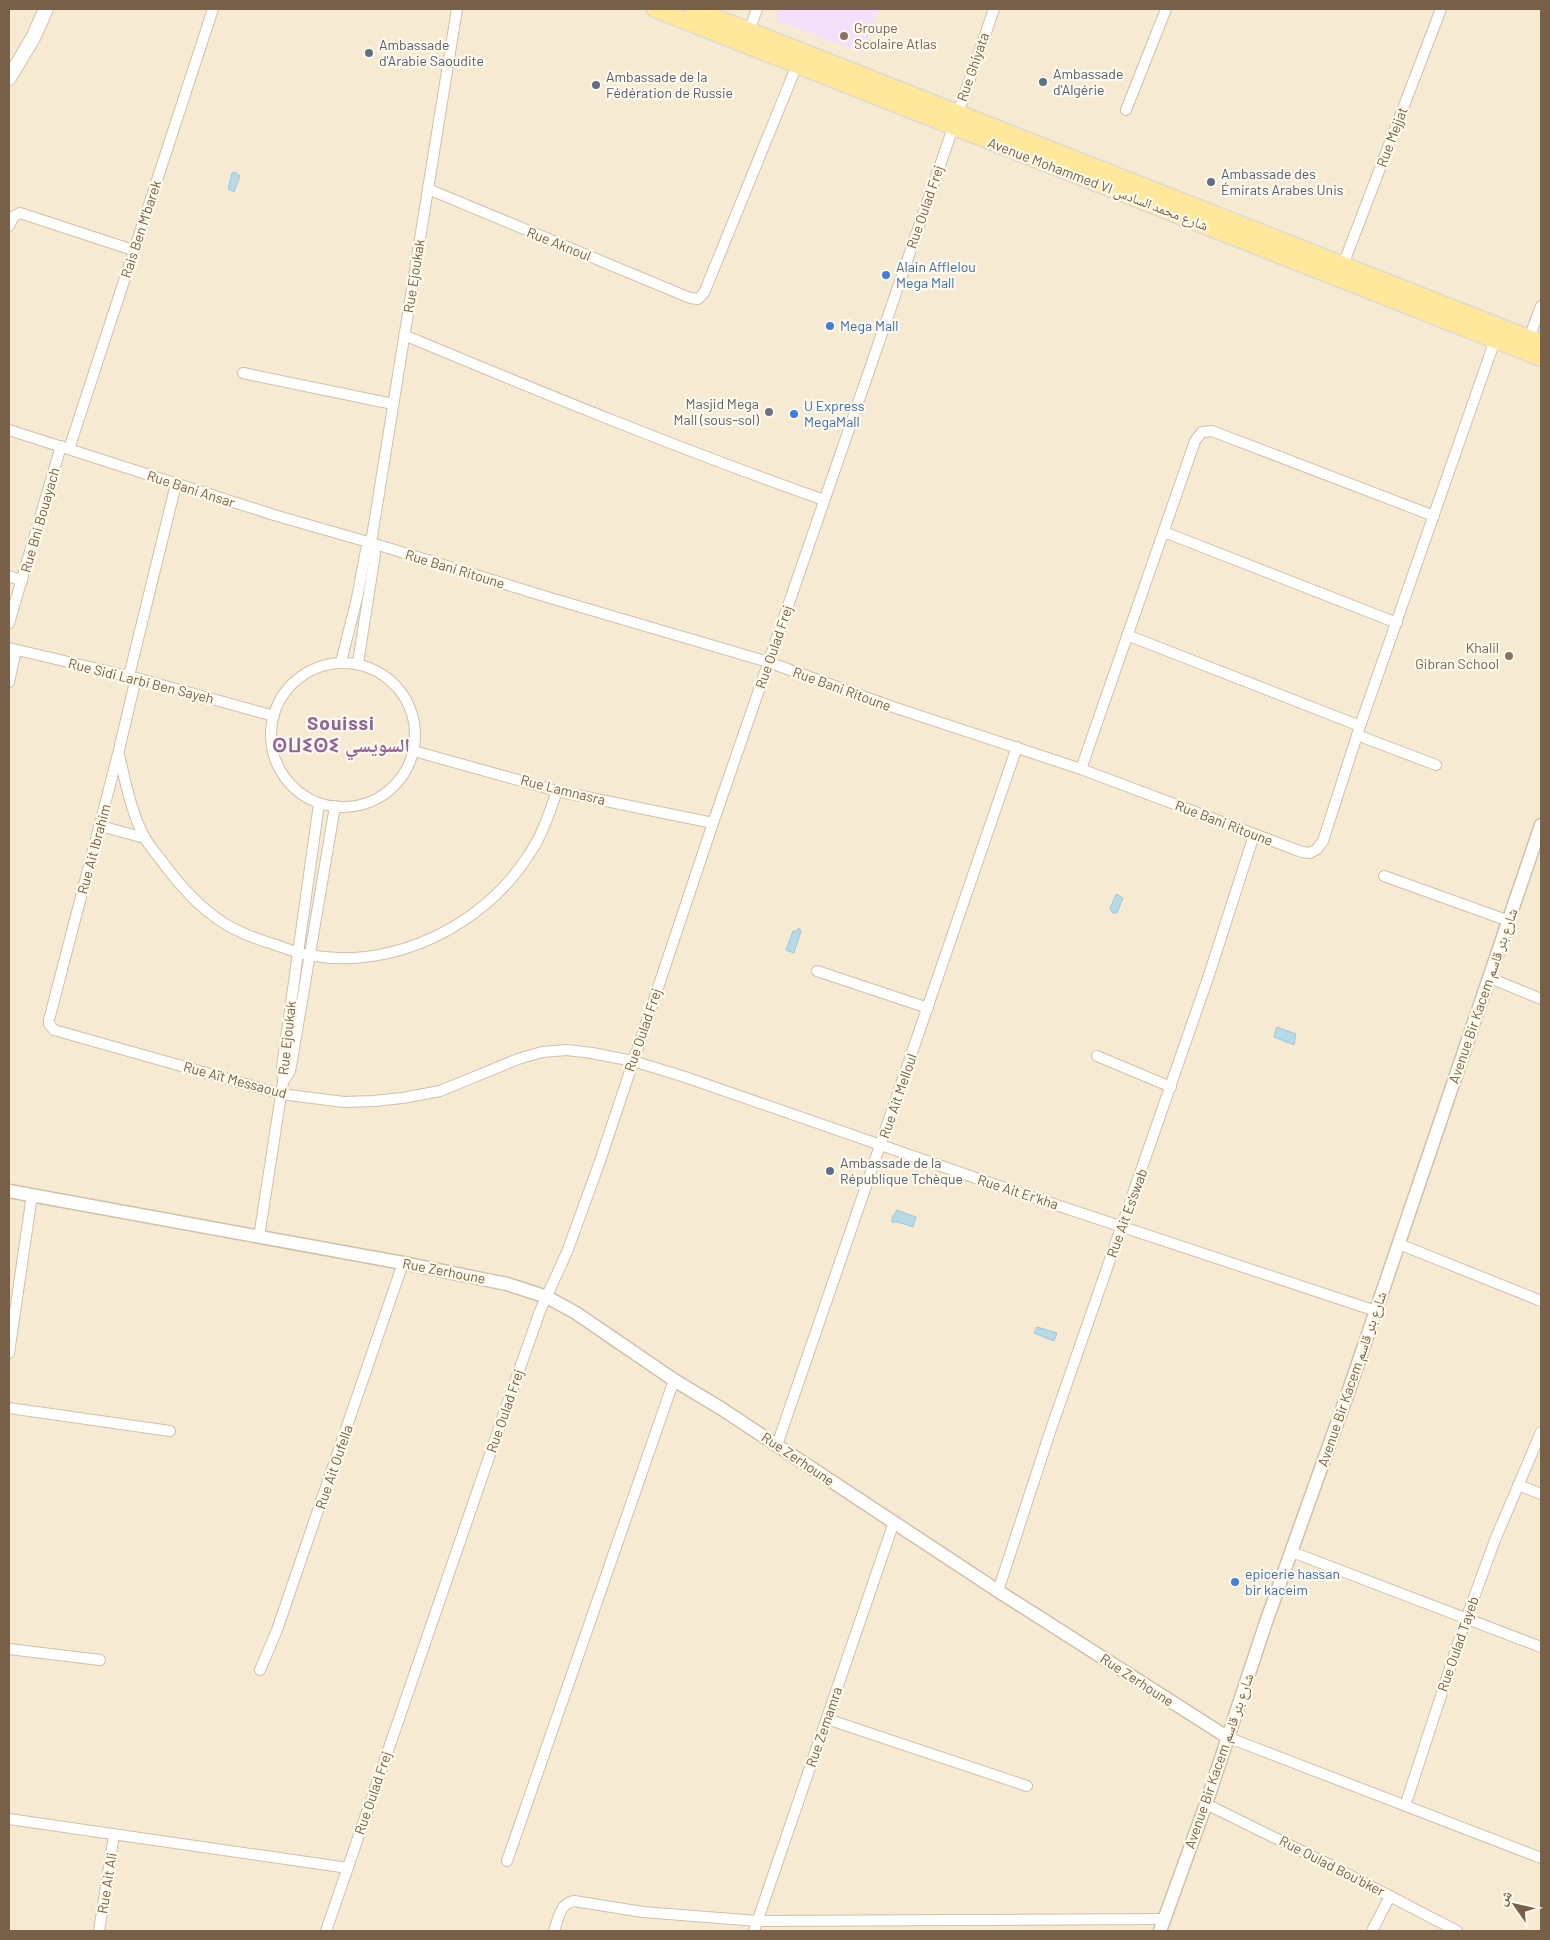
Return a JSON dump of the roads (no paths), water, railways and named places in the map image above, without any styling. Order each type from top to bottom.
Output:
[{"type":"main road","points":[[9,78],[33,38],[46,9]]},
{"type":"main road","name":"Avenue Mohammed VI شارع محمد السادس","points":[[655,9],[797,65],[955,120],[1343,265],[1535,340]]},
{"type":"main road","name":"Avenue Mohammed VI شارع محمد السادس","points":[[694,9],[955,120],[1541,358]]},
{"type":"street","name":"Rais Ben M’barek","points":[[65,447],[213,9]]},
{"type":"street","name":"Rue Ejoukak","points":[[358,664],[393,404],[457,9]]},
{"type":"street","points":[[749,31],[757,9]]},
{"type":"street","name":"Rue Ghiyata","points":[[955,120],[994,9]]},
{"type":"street","points":[[1126,110],[1166,9]]},
{"type":"street","name":"Rue Mejjat","points":[[1343,265],[1441,9]]},
{"type":"street","name":"Rue Aknoul","points":[[428,189],[698,300],[702,296],[797,65]]},
{"type":"street","name":"Rue Oulad Frej","points":[[326,1931],[509,1399],[547,1297],[567,1252],[633,1062],[768,662],[955,120]]},
{"type":"street","points":[[9,226],[14,216],[20,213],[133,250]]},
{"type":"street","points":[[1535,340],[1541,306]]},
{"type":"street","points":[[404,335],[743,472],[824,500]]},
{"type":"street","points":[[1358,731],[1495,340]]},
{"type":"street","points":[[242,373],[393,404]]},
{"type":"street","name":"Rue Bani Ansar","points":[[9,430],[274,515],[373,543]]},
{"type":"street","points":[[1081,769],[1198,435],[1212,430],[1434,516]]},
{"type":"street","name":"Rue Bni Bouayach","points":[[9,623],[65,447]]},
{"type":"street","name":"Rue Ait Ibrahim","points":[[49,1020],[118,754],[132,677],[176,484]]},
{"type":"street","points":[[1164,532],[1397,624]]},
{"type":"street","name":"Rue Ejoukak","points":[[341,662],[357,598],[366,550],[373,543]]},
{"type":"street","name":"Rue Bani Ritoune","points":[[373,543],[547,597],[768,662],[890,706],[1081,769],[1254,836],[1302,852],[1310,853],[1317,849],[1322,841],[1358,731]]},
{"type":"street","points":[[9,576],[22,581]]},
{"type":"street","points":[[1127,635],[1436,765]]},
{"type":"street","points":[[9,682],[12,649]]},
{"type":"street","name":"Rue Sidi Larbi Ben Sayeh","points":[[12,649],[132,677],[274,716]]},
{"type":"street","points":[[341,662],[358,664],[381,672],[398,688],[411,709],[416,733],[414,751],[400,780],[380,797],[356,806],[318,804],[299,792],[285,777],[276,760],[271,740],[274,716],[279,702],[290,686],[304,674],[322,665],[341,662]]},
{"type":"street","name":"Rue Ait Melloul","points":[[777,1445],[1017,747]]},
{"type":"street","name":"Rue Lamnasra","points":[[414,751],[557,791],[713,823]]},
{"type":"street","points":[[118,754],[132,806],[145,838],[178,884],[216,918],[240,932],[311,956],[358,957],[396,951],[426,942],[462,922],[486,904],[509,881],[528,857],[542,832],[557,791]]},
{"type":"street","name":"Rue Ejoukak","points":[[259,1237],[283,1082],[282,1067],[318,804]]},
{"type":"street","name":"Rue Ejoukak","points":[[283,1082],[290,1071],[311,956],[334,806]]},
{"type":"street","points":[[100,826],[145,838]]},
{"type":"street","name":"Avenue Bir Kacem شارع بئر قاسم","points":[[1162,1925],[1206,1804],[1262,1634],[1376,1311],[1541,826]]},
{"type":"street","name":"Rue Ait Es'swab","points":[[998,1590],[1053,1423],[1171,1087],[1254,836]]},
{"type":"street","points":[[1384,876],[1508,921]]},
{"type":"street","points":[[817,971],[928,1008]]},
{"type":"street","points":[[1490,978],[1541,999]]},
{"type":"street","name":"Rue Aït Messaoud","points":[[49,1020],[49,1024],[54,1030],[281,1094],[344,1102],[402,1098],[440,1091],[518,1059],[542,1052],[568,1050],[633,1062]]},
{"type":"street","points":[[1096,1056],[1171,1087]]},
{"type":"street","name":"Rue Ait Er'kha","points":[[633,1062],[677,1075],[993,1184],[1122,1225],[1376,1311]]},
{"type":"street","name":"Rue Zerhoune","points":[[9,1190],[403,1263],[507,1284],[547,1297],[576,1313],[674,1380],[1227,1737],[1541,1858]]},
{"type":"street","points":[[9,1354],[32,1195]]},
{"type":"street","points":[[1399,1244],[1541,1301]]},
{"type":"street","name":"Rue Ait Oufella","points":[[260,1670],[277,1630],[403,1263]]},
{"type":"street","points":[[507,1861],[674,1380]]},
{"type":"street","points":[[9,1408],[170,1431]]},
{"type":"street","name":"Rue Oulad Tayeb","points":[[1405,1806],[1466,1618],[1518,1485],[1541,1432]]},
{"type":"street","points":[[1518,1485],[1541,1494]]},
{"type":"street","name":"Rue Zemamra","points":[[754,1931],[894,1522]]},
{"type":"street","points":[[1292,1552],[1541,1647]]},
{"type":"street","points":[[9,1649],[100,1660]]},
{"type":"street","points":[[827,1719],[1027,1786]]},
{"type":"street","name":"Rue Oulad Bou'bker","points":[[1206,1804],[1280,1839],[1457,1931]]},
{"type":"street","points":[[9,1819],[348,1868]]},
{"type":"street","name":"Rue Ait Ali","points":[[99,1931],[114,1835]]},
{"type":"street","points":[[1372,1931],[1390,1896]]},
{"type":"street","points":[[554,1931],[563,1907],[574,1901],[643,1912],[758,1921],[1162,1925]]},
{"type":"water","points":[[235,172],[240,176],[234,192],[228,189],[232,173]]},
{"type":"water","points":[[1116,894],[1123,898],[1117,913],[1113,913],[1110,909]]},
{"type":"water","points":[[799,928],[801,931],[794,953],[786,950],[793,931]]},
{"type":"water","points":[[1277,1027],[1296,1034],[1294,1045],[1274,1037]]},
{"type":"water","points":[[897,1210],[916,1217],[913,1227],[892,1222],[892,1218]]},
{"type":"water","points":[[1037,1327],[1057,1333],[1054,1341],[1034,1333]]},
{"type":"place","name":"Groupe Scolaire Atlas","points":[[844,36]]},
{"type":"place","name":"Ambassade d'Arabie Saoudite","points":[[369,53]]},
{"type":"place","name":"Ambassade d'Algérie","points":[[1043,82]]},
{"type":"place","name":"Ambassade de la Fédération de Russie","points":[[596,85]]},
{"type":"place","name":"Ambassade des Émirats Arabes Unis","points":[[1211,182]]},
{"type":"place","name":"Alain Afflelou Mega Mall","points":[[886,275]]},
{"type":"place","name":"Mega Mall","points":[[830,326]]},
{"type":"place","name":"Masjid Mega Mall (sous-sol)","points":[[769,412]]},
{"type":"place","name":"U Express MegaMall","points":[[794,414]]},
{"type":"place","name":"Khalil Gibran School","points":[[1509,656]]},
{"type":"place","name":"Ambassade de la République Tchèque","points":[[830,1171]]},
{"type":"place","name":"epicerie hassan bir kaceim","points":[[1235,1582]]},
{"type":"district","name":"Souissi ⵙⵡⵉⵙⵉ السويسي","points":[[341,734]]}]
